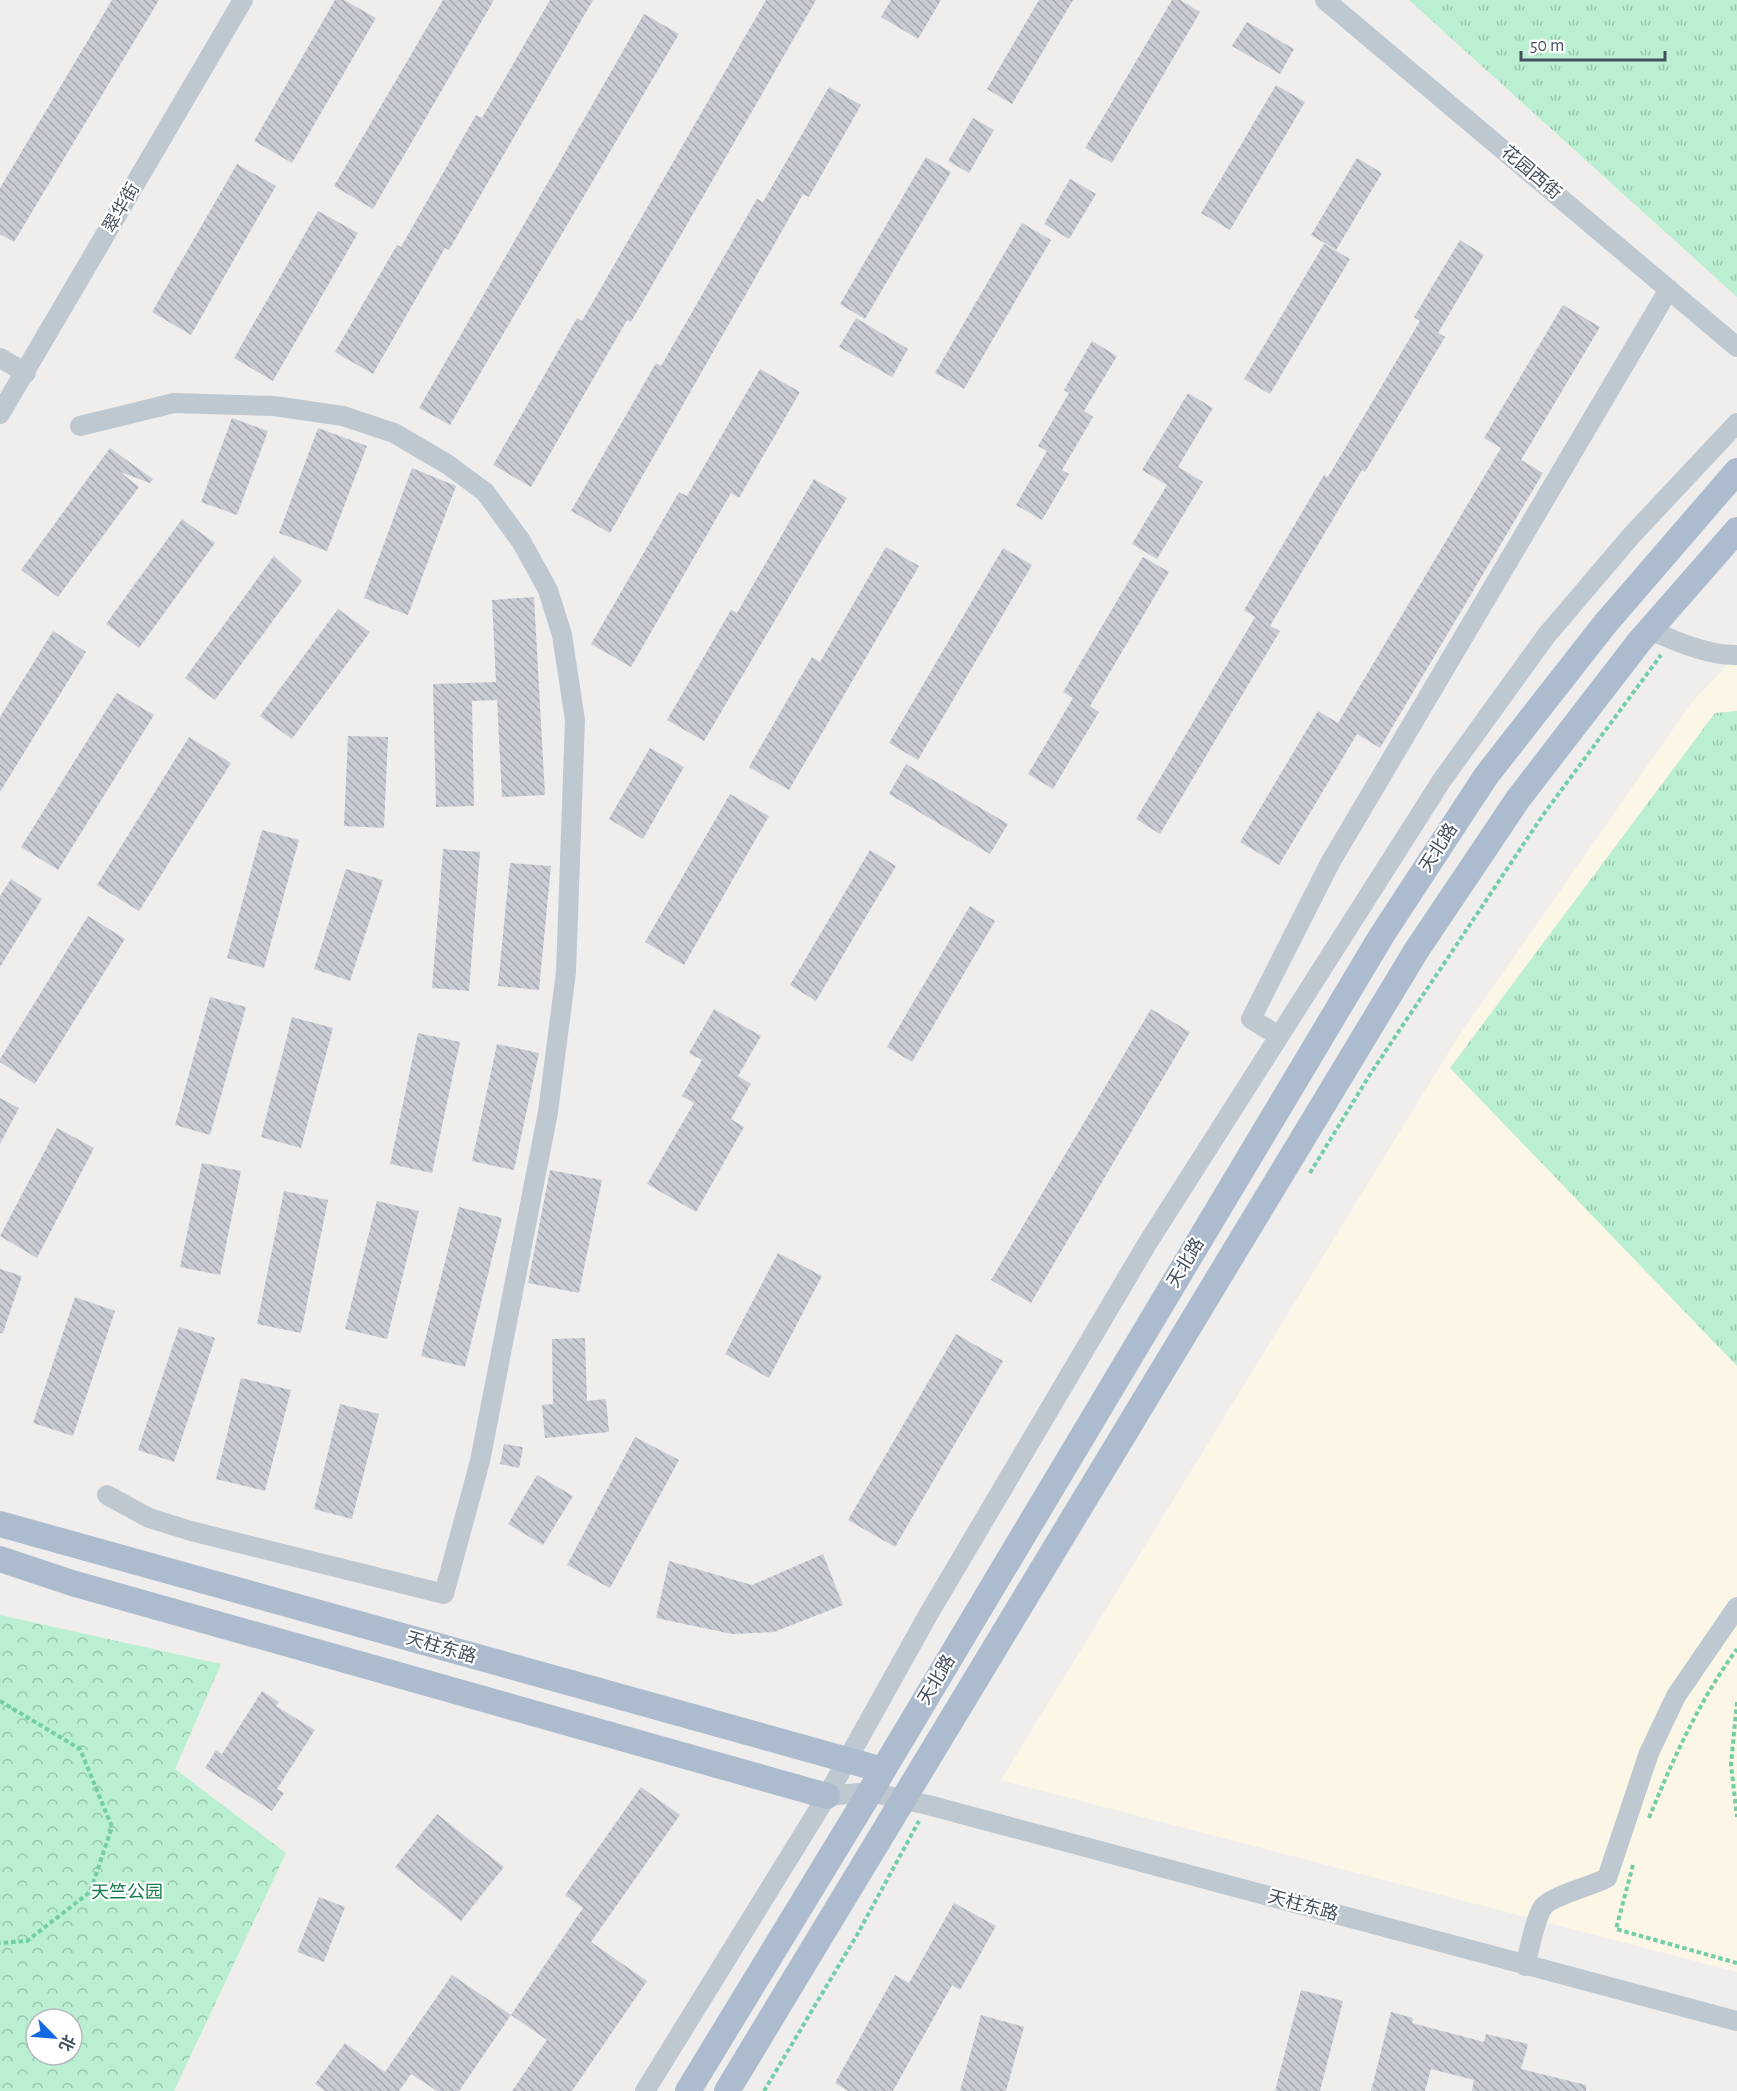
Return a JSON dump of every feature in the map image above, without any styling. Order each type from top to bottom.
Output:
[{"type":"main road","name":"天北路","points":[[688,2091],[1382,936],[1486,776],[1605,624],[1737,471]]},
{"type":"main road","name":"天北路","points":[[727,2091],[1416,951],[1518,799],[1661,635],[1737,530]]},
{"type":"main road","name":"天柱东路","points":[[0,1524],[846,1762],[876,1781]]},
{"type":"main road","points":[[0,1559],[83,1587],[827,1796]]},
{"type":"street","name":"翠华街","points":[[0,414],[243,0]]},
{"type":"street","name":"花园西街","points":[[1325,0],[1737,347]]},
{"type":"street","points":[[1279,1036],[1251,1019],[1330,863],[1669,289]]},
{"type":"street","points":[[0,358],[26,373]]},
{"type":"street","points":[[80,426],[174,403],[274,406],[343,416],[394,433],[447,464],[485,492],[521,541],[548,590],[562,635],[575,720],[566,972],[548,1112],[480,1461],[444,1594],[191,1531],[149,1518],[107,1495]]},
{"type":"street","points":[[645,2091],[827,1796],[1039,1425],[1147,1244],[1442,780],[1546,636],[1631,536],[1737,423]]},
{"type":"street","points":[[1661,635],[1726,655],[1737,655]]},
{"type":"street","points":[[1525,1966],[1543,1908],[1556,1898],[1588,1888],[1607,1878],[1649,1753],[1676,1696],[1737,1607]]},
{"type":"street","points":[[827,1796],[876,1781]]},
{"type":"street","name":"天柱东路","points":[[876,1781],[901,1801],[928,1805],[1737,2021]]},
{"type":"path","points":[[1308,1177],[1369,1076],[1661,635]]},
{"type":"path","points":[[1648,1822],[1672,1763],[1712,1683],[1737,1649]]},
{"type":"path","points":[[0,1701],[80,1749],[112,1827],[90,1892],[27,1941],[0,1943]]},
{"type":"path","points":[[1737,1702],[1731,1764],[1737,1817]]},
{"type":"path","points":[[764,2091],[857,1935],[928,1805]]},
{"type":"path","points":[[1634,1864],[1616,1929],[1737,1963]]},
{"type":"shaded area","points":[[1737,655],[1737,1972],[1001,1780],[1458,1037],[1692,702]]},
{"type":"green space","points":[[1409,0],[1737,0],[1737,297]]},
{"type":"green space","points":[[1737,711],[1737,1366],[1450,1068],[1715,713]]},
{"type":"green space","name":"天竺公园","points":[[0,1615],[221,1664],[175,1769],[286,1853],[174,2091],[0,2091]]},
{"type":"building","points":[[112,0],[159,0],[14,242],[0,234],[0,188]]},
{"type":"building","points":[[335,0],[344,0],[376,18],[292,163],[254,141]]},
{"type":"building","points":[[443,0],[494,0],[373,209],[334,186]]},
{"type":"building","points":[[550,0],[593,0],[449,250],[445,248],[373,374],[335,352],[397,245],[401,247],[476,115],[482,118]]},
{"type":"building","points":[[766,0],[816,0],[631,322],[627,320],[531,487],[493,465],[577,318],[582,321]]},
{"type":"building","points":[[891,0],[941,0],[918,39],[881,17]]},
{"type":"building","points":[[1039,0],[1073,0],[1012,104],[987,89]]},
{"type":"building","points":[[1172,0],[1180,0],[1200,12],[1112,163],[1085,148]]},
{"type":"building","points":[[644,14],[679,34],[450,425],[419,408]]},
{"type":"building","points":[[1247,22],[1294,49],[1280,74],[1232,46]]},
{"type":"building","points":[[1276,85],[1305,102],[1230,230],[1201,213]]},
{"type":"building","points":[[829,87],[861,105],[809,197],[803,194],[610,533],[571,511],[656,363],[661,366],[757,199],[763,202]]},
{"type":"building","points":[[973,118],[994,130],[969,173],[948,161]]},
{"type":"building","points":[[926,157],[951,172],[865,319],[840,304]]},
{"type":"building","points":[[1357,158],[1382,173],[1336,250],[1311,235]]},
{"type":"building","points":[[237,164],[276,186],[191,335],[152,312]]},
{"type":"building","points":[[1070,179],[1096,194],[1069,239],[1044,224]]},
{"type":"building","points":[[318,211],[358,233],[273,381],[234,358]]},
{"type":"building","points":[[1022,223],[1051,240],[964,389],[935,373]]},
{"type":"building","points":[[1460,240],[1484,255],[1438,333],[1445,337],[1365,472],[1362,470],[1270,626],[1280,631],[1160,834],[1136,819],[1255,617],[1244,610],[1324,475],[1328,477],[1420,321],[1414,317]]},
{"type":"building","points":[[1324,244],[1350,259],[1270,394],[1244,379]]},
{"type":"building","points":[[1563,305],[1600,327],[1521,460],[1543,473],[1380,748],[1357,734],[1279,865],[1240,842],[1318,711],[1338,723],[1501,448],[1484,438]]},
{"type":"building","points":[[856,318],[908,349],[892,377],[839,347]]},
{"type":"building","points":[[1092,341],[1117,356],[1084,411],[1093,417],[1062,470],[1069,474],[1042,520],[1016,505],[1047,451],[1038,446],[1069,393],[1064,390]]},
{"type":"building","points":[[760,369],[800,392],[739,498],[731,493],[631,667],[591,644],[679,492],[687,496]]},
{"type":"building","points":[[1188,393],[1213,408],[1178,467],[1203,482],[1157,559],[1132,544],[1167,485],[1142,470]]},
{"type":"building","points":[[232,418],[268,431],[237,515],[201,502]]},
{"type":"building","points":[[318,428],[367,446],[327,551],[279,533]]},
{"type":"building","points":[[110,448],[153,479],[150,483],[120,472],[139,487],[58,597],[21,570]]},
{"type":"building","points":[[412,468],[456,486],[408,615],[364,598]]},
{"type":"building","points":[[814,479],[847,498],[704,741],[667,720],[731,610],[737,613]]},
{"type":"building","points":[[182,519],[215,543],[139,648],[106,624]]},
{"type":"building","points":[[886,547],[919,566],[789,790],[749,767],[812,657],[820,662]]},
{"type":"building","points":[[1003,548],[1032,565],[918,760],[889,743]]},
{"type":"building","points":[[274,556],[302,581],[215,700],[185,678]]},
{"type":"building","points":[[1143,557],[1169,572],[1090,706],[1099,712],[1053,789],[1028,774],[1073,698],[1063,692]]},
{"type":"building","points":[[534,597],[545,795],[502,797],[497,700],[472,701],[474,806],[436,807],[433,684],[496,682],[492,600]]},
{"type":"building","points":[[338,609],[370,632],[292,739],[260,716]]},
{"type":"building","points":[[53,631],[86,652],[0,792],[0,717]]},
{"type":"building","points":[[117,693],[154,715],[58,870],[21,847]]},
{"type":"building","points":[[348,736],[388,737],[384,828],[344,826]]},
{"type":"building","points":[[189,737],[231,763],[139,911],[97,885]]},
{"type":"building","points":[[650,748],[684,767],[643,839],[609,819]]},
{"type":"building","points":[[906,764],[1008,824],[990,854],[889,794]]},
{"type":"building","points":[[730,794],[769,816],[684,965],[645,942]]},
{"type":"building","points":[[262,830],[299,840],[264,968],[227,958]]},
{"type":"building","points":[[443,849],[480,852],[469,991],[432,988]]},
{"type":"building","points":[[870,850],[896,866],[816,1001],[790,985]]},
{"type":"building","points":[[510,863],[551,866],[539,990],[498,986]]},
{"type":"building","points":[[346,869],[383,880],[350,981],[314,969]]},
{"type":"building","points":[[11,879],[42,899],[0,967],[0,896]]},
{"type":"building","points":[[970,906],[995,921],[912,1062],[887,1047]]},
{"type":"building","points":[[88,916],[125,939],[35,1084],[0,1062],[0,1059]]},
{"type":"building","points":[[210,997],[246,1007],[210,1135],[175,1125]]},
{"type":"building","points":[[714,1009],[761,1036],[738,1076],[751,1084],[731,1119],[744,1127],[696,1212],[647,1184],[694,1103],[682,1096],[702,1060],[689,1053]]},
{"type":"building","points":[[1151,1009],[1190,1032],[1031,1303],[991,1280]]},
{"type":"building","points":[[292,1017],[333,1028],[301,1148],[261,1137]]},
{"type":"building","points":[[418,1033],[460,1042],[432,1173],[390,1164]]},
{"type":"building","points":[[497,1044],[539,1053],[514,1170],[472,1161]]},
{"type":"building","points":[[0,1098],[19,1108],[0,1144]]},
{"type":"building","points":[[57,1128],[94,1148],[37,1258],[0,1236]]},
{"type":"building","points":[[202,1163],[241,1171],[220,1275],[180,1267]]},
{"type":"building","points":[[550,1170],[602,1180],[579,1293],[528,1283]]},
{"type":"building","points":[[284,1191],[328,1200],[301,1333],[257,1324]]},
{"type":"building","points":[[377,1201],[419,1211],[387,1339],[345,1329]]},
{"type":"building","points":[[459,1207],[502,1218],[465,1367],[421,1356]]},
{"type":"building","points":[[778,1253],[822,1276],[769,1378],[725,1354]]},
{"type":"building","points":[[0,1269],[22,1276],[3,1333],[0,1333]]},
{"type":"building","points":[[75,1297],[115,1311],[73,1436],[33,1423]]},
{"type":"building","points":[[179,1327],[215,1338],[174,1462],[138,1450]]},
{"type":"building","points":[[956,1334],[1003,1361],[895,1547],[848,1520]]},
{"type":"building","points":[[585,1338],[587,1401],[606,1399],[609,1432],[545,1438],[542,1405],[553,1404],[552,1339]]},
{"type":"building","points":[[241,1378],[291,1390],[265,1491],[216,1479]]},
{"type":"building","points":[[340,1404],[379,1414],[352,1519],[314,1509]]},
{"type":"building","points":[[635,1437],[679,1460],[610,1588],[567,1565]]},
{"type":"building","points":[[504,1444],[523,1447],[519,1468],[500,1464]]},
{"type":"building","points":[[537,1475],[573,1496],[543,1545],[508,1524]]},
{"type":"building","points":[[823,1554],[843,1605],[774,1632],[732,1634],[656,1618],[669,1561],[752,1585]]},
{"type":"building","points":[[262,1691],[279,1702],[276,1706],[315,1730],[277,1789],[284,1793],[272,1811],[205,1768],[216,1750],[222,1754]]},
{"type":"building","points":[[641,1787],[680,1815],[591,1942],[647,1981],[572,2091],[512,2091],[547,2040],[511,2015],[583,1908],[565,1895]]},
{"type":"building","points":[[437,1814],[504,1867],[461,1921],[395,1867]]},
{"type":"building","points":[[319,1897],[345,1907],[324,1962],[297,1952]]},
{"type":"building","points":[[954,1903],[996,1926],[960,1990],[952,1985],[893,2091],[848,2091],[835,2083],[895,1975],[909,1983]]},
{"type":"building","points":[[452,1975],[511,2015],[459,2091],[437,2091],[411,2074],[399,2091],[325,2091],[315,2084],[345,2043],[385,2072]]},
{"type":"building","points":[[1301,1990],[1343,2001],[1320,2091],[1275,2091]]},
{"type":"building","points":[[1391,2012],[1413,2018],[1412,2023],[1484,2042],[1486,2034],[1528,2044],[1521,2069],[1586,2085],[1586,2091],[1472,2091],[1474,2080],[1431,2069],[1425,2091],[1371,2091]]},
{"type":"building","points":[[981,2015],[1024,2027],[1006,2091],[960,2091]]}]
